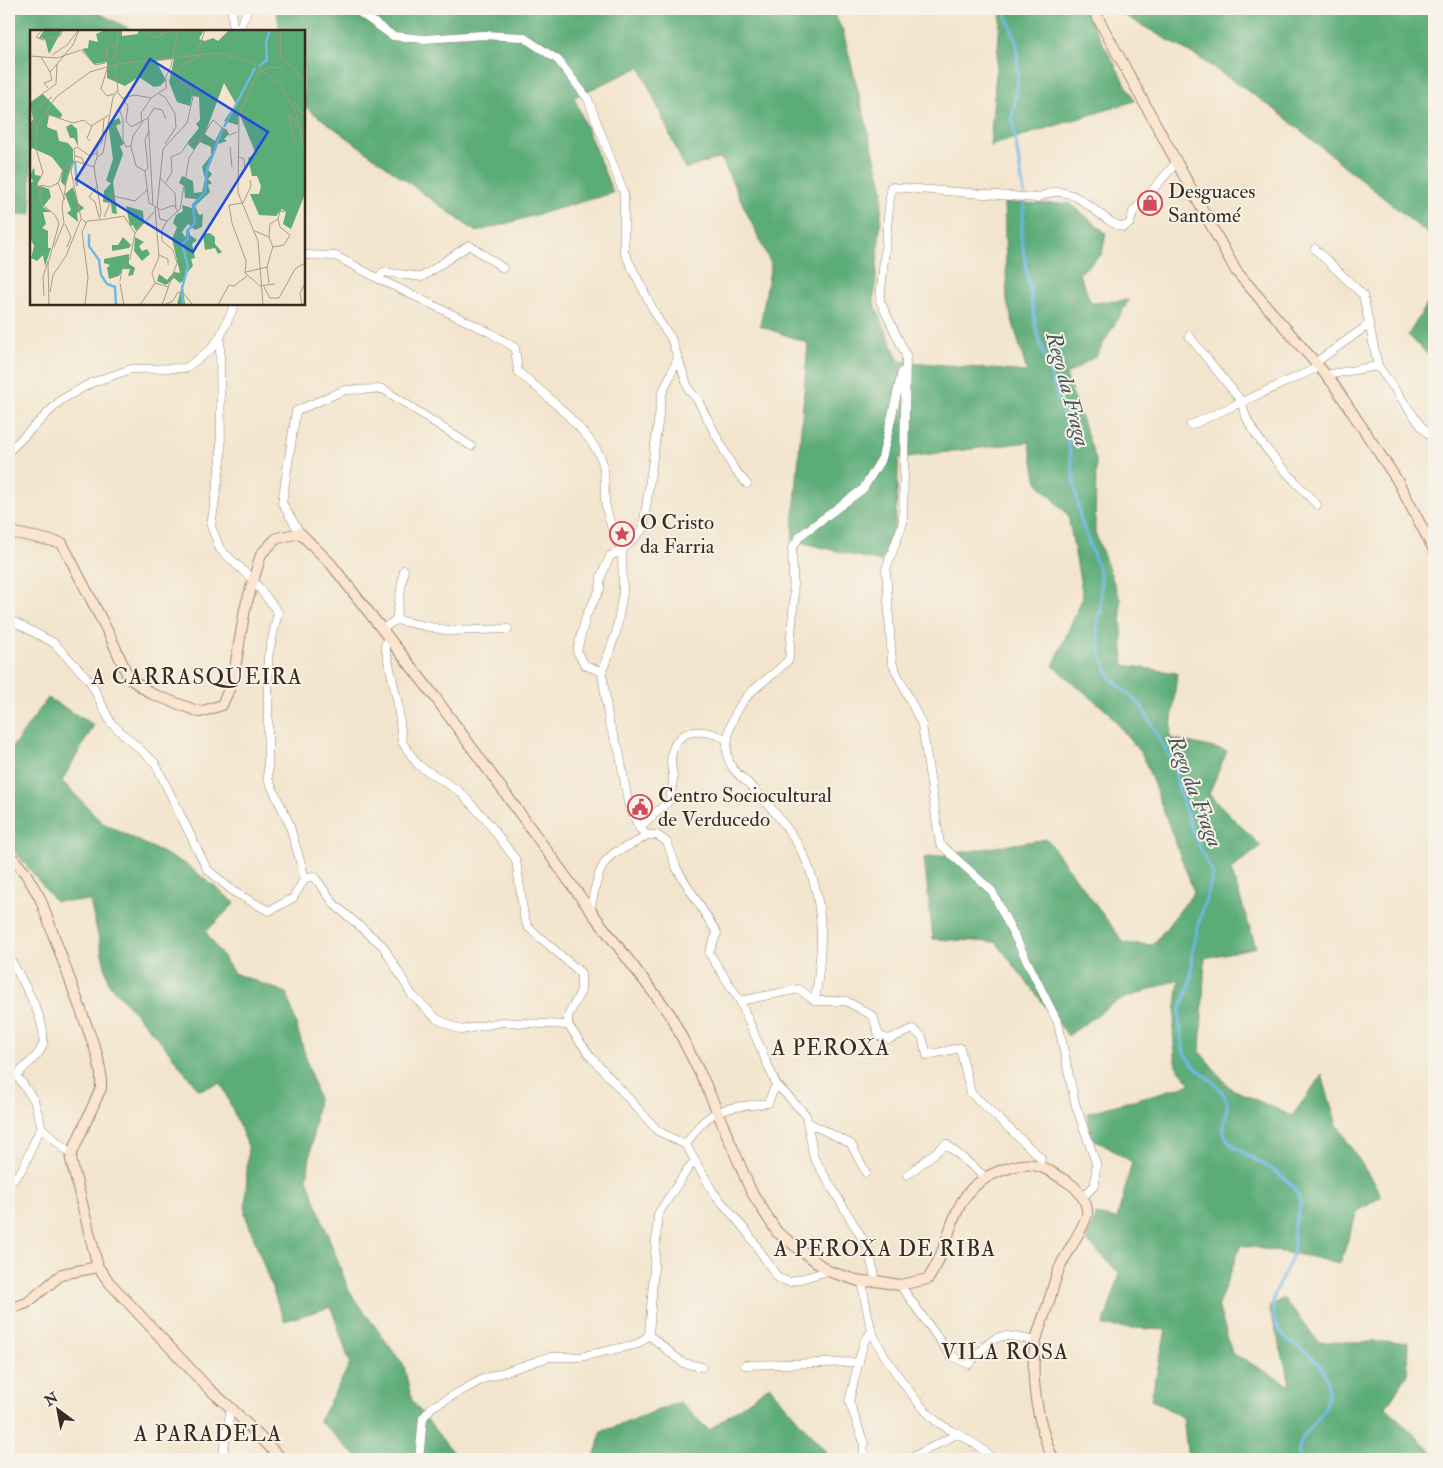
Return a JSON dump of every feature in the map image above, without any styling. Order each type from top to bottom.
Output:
[{"type":"street","points":[[232,9],[232,30]]},
{"type":"street","points":[[238,30],[248,9]]},
{"type":"street","points":[[355,9],[393,36],[425,39],[483,34],[523,37],[558,60],[588,99],[624,194],[624,252],[659,321],[670,338],[689,390],[697,399],[734,469],[748,484]]},
{"type":"street","points":[[1093,9],[1236,270],[1320,369],[1397,480],[1434,550]]},
{"type":"street","points":[[1083,1197],[1095,1185],[1096,1163],[1075,1103],[1058,1023],[992,891],[940,844],[922,724],[892,662],[886,569],[903,523],[906,355],[880,301],[891,187],[1037,198],[1056,192],[1082,200],[1113,225],[1124,227],[1130,223],[1133,212],[1177,162]]},
{"type":"street","points":[[379,279],[383,272],[422,277],[469,245],[503,268]]},
{"type":"street","points":[[1314,249],[1363,295],[1378,366],[1421,426],[1434,440]]},
{"type":"street","points":[[305,256],[336,256],[483,329],[515,348],[518,372],[542,392],[586,436],[603,462],[605,502],[611,529],[622,551],[622,600],[616,633],[602,672],[609,723],[619,750],[628,803],[639,828],[647,835]]},
{"type":"street","points":[[9,451],[61,400],[91,383],[131,369],[186,368],[211,349],[220,337],[235,305]]},
{"type":"street","points":[[1191,425],[1320,369],[1368,325]]},
{"type":"street","points":[[1189,336],[1242,402],[1243,415],[1255,434],[1316,505]]},
{"type":"street","points":[[220,337],[220,460],[211,526],[220,549],[253,580],[278,612],[268,657],[268,779],[289,823],[305,878]]},
{"type":"street","points":[[814,1001],[823,941],[821,912],[814,884],[803,855],[783,824],[754,788],[731,767],[726,749],[739,706],[756,687],[783,667],[789,659],[794,600],[792,548],[801,535],[863,489],[882,458],[906,355]]},
{"type":"street","points":[[602,672],[585,665],[576,651],[586,616],[600,589],[601,576],[610,556],[622,551],[642,529],[662,394],[678,358]]},
{"type":"street","points":[[1320,369],[1378,366]]},
{"type":"street","points":[[471,446],[383,389],[345,390],[296,411],[282,503],[300,533],[331,564],[435,697],[590,910],[670,1014],[705,1083],[751,1191],[777,1232],[828,1271],[862,1282],[876,1281],[900,1286],[928,1280],[938,1265],[957,1208],[971,1187],[984,1176],[1016,1164],[1040,1165],[1073,1184],[1083,1197],[1087,1215],[1060,1267],[1036,1341],[1034,1392],[1046,1445],[1053,1459]]},
{"type":"street","points":[[11,533],[62,543],[110,636],[129,678],[152,694],[200,712],[222,705],[234,680],[245,609],[260,554],[276,538],[300,533]]},
{"type":"street","points":[[404,570],[396,620],[385,633],[385,646],[398,704],[402,742],[418,765],[459,791],[487,821],[516,860],[524,917],[528,927],[581,973],[580,991],[568,1016],[568,1025],[591,1057],[658,1131],[686,1145],[714,1192],[747,1232],[778,1278],[790,1282],[828,1271]]},
{"type":"street","points":[[9,619],[54,643],[90,681],[111,723],[155,763],[207,869],[234,892],[269,912],[293,898],[305,878],[314,876],[335,906],[383,946],[412,995],[437,1020],[461,1030],[502,1022],[568,1025]]},
{"type":"street","points":[[396,620],[450,631],[508,629]]},
{"type":"street","points":[[639,828],[670,800],[673,777],[670,761],[675,745],[684,735],[699,730],[715,733],[728,740]]},
{"type":"street","points":[[590,910],[602,866],[614,853],[636,844],[647,835],[657,835],[667,842],[677,869],[718,933],[709,954],[740,1002],[776,1084],[806,1115],[814,1158],[868,1248],[876,1281]]},
{"type":"street","points":[[9,854],[26,874],[40,898],[97,1054],[101,1088],[72,1153],[73,1172],[84,1205],[98,1267],[208,1388],[282,1459]]},
{"type":"street","points":[[9,956],[33,1001],[44,1034],[43,1045],[36,1058],[23,1066],[17,1076],[34,1100],[42,1128],[72,1153]]},
{"type":"street","points":[[740,1002],[799,988],[814,1001],[846,1001],[872,1016],[879,1036],[889,1039],[913,1029],[922,1038],[927,1055],[960,1048],[971,1093],[1041,1158],[1040,1165]]},
{"type":"street","points":[[686,1145],[697,1125],[717,1111],[768,1103],[776,1084]]},
{"type":"street","points":[[807,1122],[851,1144],[866,1173]]},
{"type":"street","points":[[9,1182],[26,1165],[35,1137],[42,1128]]},
{"type":"street","points":[[906,1175],[946,1144],[984,1176]]},
{"type":"street","points":[[419,1459],[423,1418],[432,1408],[483,1379],[550,1356],[580,1358],[638,1344],[649,1335],[658,1214],[689,1167],[695,1162]]},
{"type":"street","points":[[10,1307],[27,1303],[62,1274],[98,1267]]},
{"type":"street","points":[[862,1282],[872,1332],[880,1349],[914,1396],[938,1422],[960,1433],[986,1452],[992,1459]]},
{"type":"street","points":[[900,1286],[951,1356],[969,1364],[995,1337],[1005,1335],[1036,1341]]},
{"type":"street","points":[[863,1459],[864,1443],[849,1401],[864,1341],[872,1332]]},
{"type":"street","points":[[649,1335],[683,1363],[702,1367]]},
{"type":"street","points":[[745,1366],[859,1362]]},
{"type":"street","points":[[222,1459],[231,1408]]},
{"type":"street","points":[[909,1459],[960,1433]]},
{"type":"green space","points":[[9,9],[91,9],[132,30],[30,30],[30,214],[9,215]]},
{"type":"green space","points":[[276,9],[831,9],[843,31],[883,190],[874,303],[899,361],[1027,372],[1007,302],[1004,203],[1071,204],[1106,233],[1102,254],[1079,274],[1091,303],[1129,300],[1096,356],[1066,375],[1096,460],[1095,532],[1120,599],[1124,665],[1177,673],[1170,738],[1227,751],[1209,794],[1261,846],[1231,870],[1256,947],[1205,958],[1200,1052],[1230,1088],[1292,1116],[1322,1075],[1337,1125],[1382,1196],[1357,1212],[1340,1264],[1312,1257],[1241,1245],[1218,1305],[1232,1353],[1291,1386],[1269,1307],[1283,1298],[1319,1342],[1408,1342],[1407,1375],[1386,1407],[1434,1454],[1434,1459],[1188,1459],[1183,1418],[1151,1399],[1166,1330],[1103,1326],[1120,1274],[1086,1240],[1096,1215],[1117,1219],[1132,1162],[1092,1138],[1087,1113],[1191,1084],[1176,1066],[1173,1034],[1179,979],[1115,1002],[1068,1036],[996,942],[933,939],[924,858],[1047,839],[1124,943],[1153,945],[1194,892],[1143,756],[1108,712],[1053,666],[1083,597],[1068,515],[1037,482],[1029,442],[899,458],[895,525],[881,562],[792,540],[808,343],[760,326],[771,264],[721,158],[685,169],[640,67],[574,97],[613,193],[476,232],[305,107],[305,30],[280,30]]},
{"type":"green space","points":[[1001,9],[1084,9],[1135,101],[990,146]]},
{"type":"green space","points":[[1113,9],[1434,9],[1434,239],[1277,111],[1198,57]]},
{"type":"green space","points":[[1434,293],[1434,361],[1408,335]]},
{"type":"green space","points":[[48,698],[94,725],[62,781],[103,823],[187,865],[235,903],[206,932],[234,973],[287,993],[318,1099],[307,1179],[349,1291],[404,1366],[412,1401],[458,1459],[359,1459],[319,1421],[350,1364],[331,1307],[284,1321],[245,1214],[248,1146],[221,1083],[199,1090],[162,1043],[109,984],[90,901],[55,901],[9,844],[9,752]]},
{"type":"green space","points":[[769,1386],[832,1459],[594,1459],[601,1432],[679,1402],[709,1430]]},
{"type":"waterway","name":"Rego da Fraga","points":[[1004,9],[1017,45],[1018,77],[1012,119],[1024,193]]},
{"type":"waterway","name":"Rego da Fraga","points":[[1024,201],[1021,237],[1037,333],[1065,420],[1080,517],[1101,576],[1101,607],[1097,630],[1102,658],[1110,677],[1142,707],[1172,761],[1183,804],[1196,839],[1213,875],[1196,936],[1190,983],[1179,1013],[1183,1050],[1188,1059],[1217,1086],[1226,1099],[1227,1109],[1224,1130],[1229,1142],[1280,1175],[1296,1192],[1300,1202],[1294,1227],[1293,1254],[1273,1299],[1274,1318],[1278,1329],[1285,1337],[1313,1358],[1321,1367],[1326,1378],[1328,1393],[1327,1403],[1323,1411],[1301,1441],[1299,1459]]},
{"type":"place","name":"Desguaces Santomé","points":[[1150,203]]},
{"type":"place","name":"O Cristo da Farria","points":[[622,534]]},
{"type":"place","name":"Centro Sociocultural de Verducedo","points":[[640,807]]},
{"type":"district","name":"A CARRASQUEIRA","points":[[197,676]]},
{"type":"district","name":"A PEROXA","points":[[831,1047]]},
{"type":"district","name":"A PEROXA DE RIBA","points":[[885,1248]]},
{"type":"district","name":"VILA ROSA","points":[[1005,1351]]},
{"type":"district","name":"A PARADELA","points":[[208,1433]]}]
